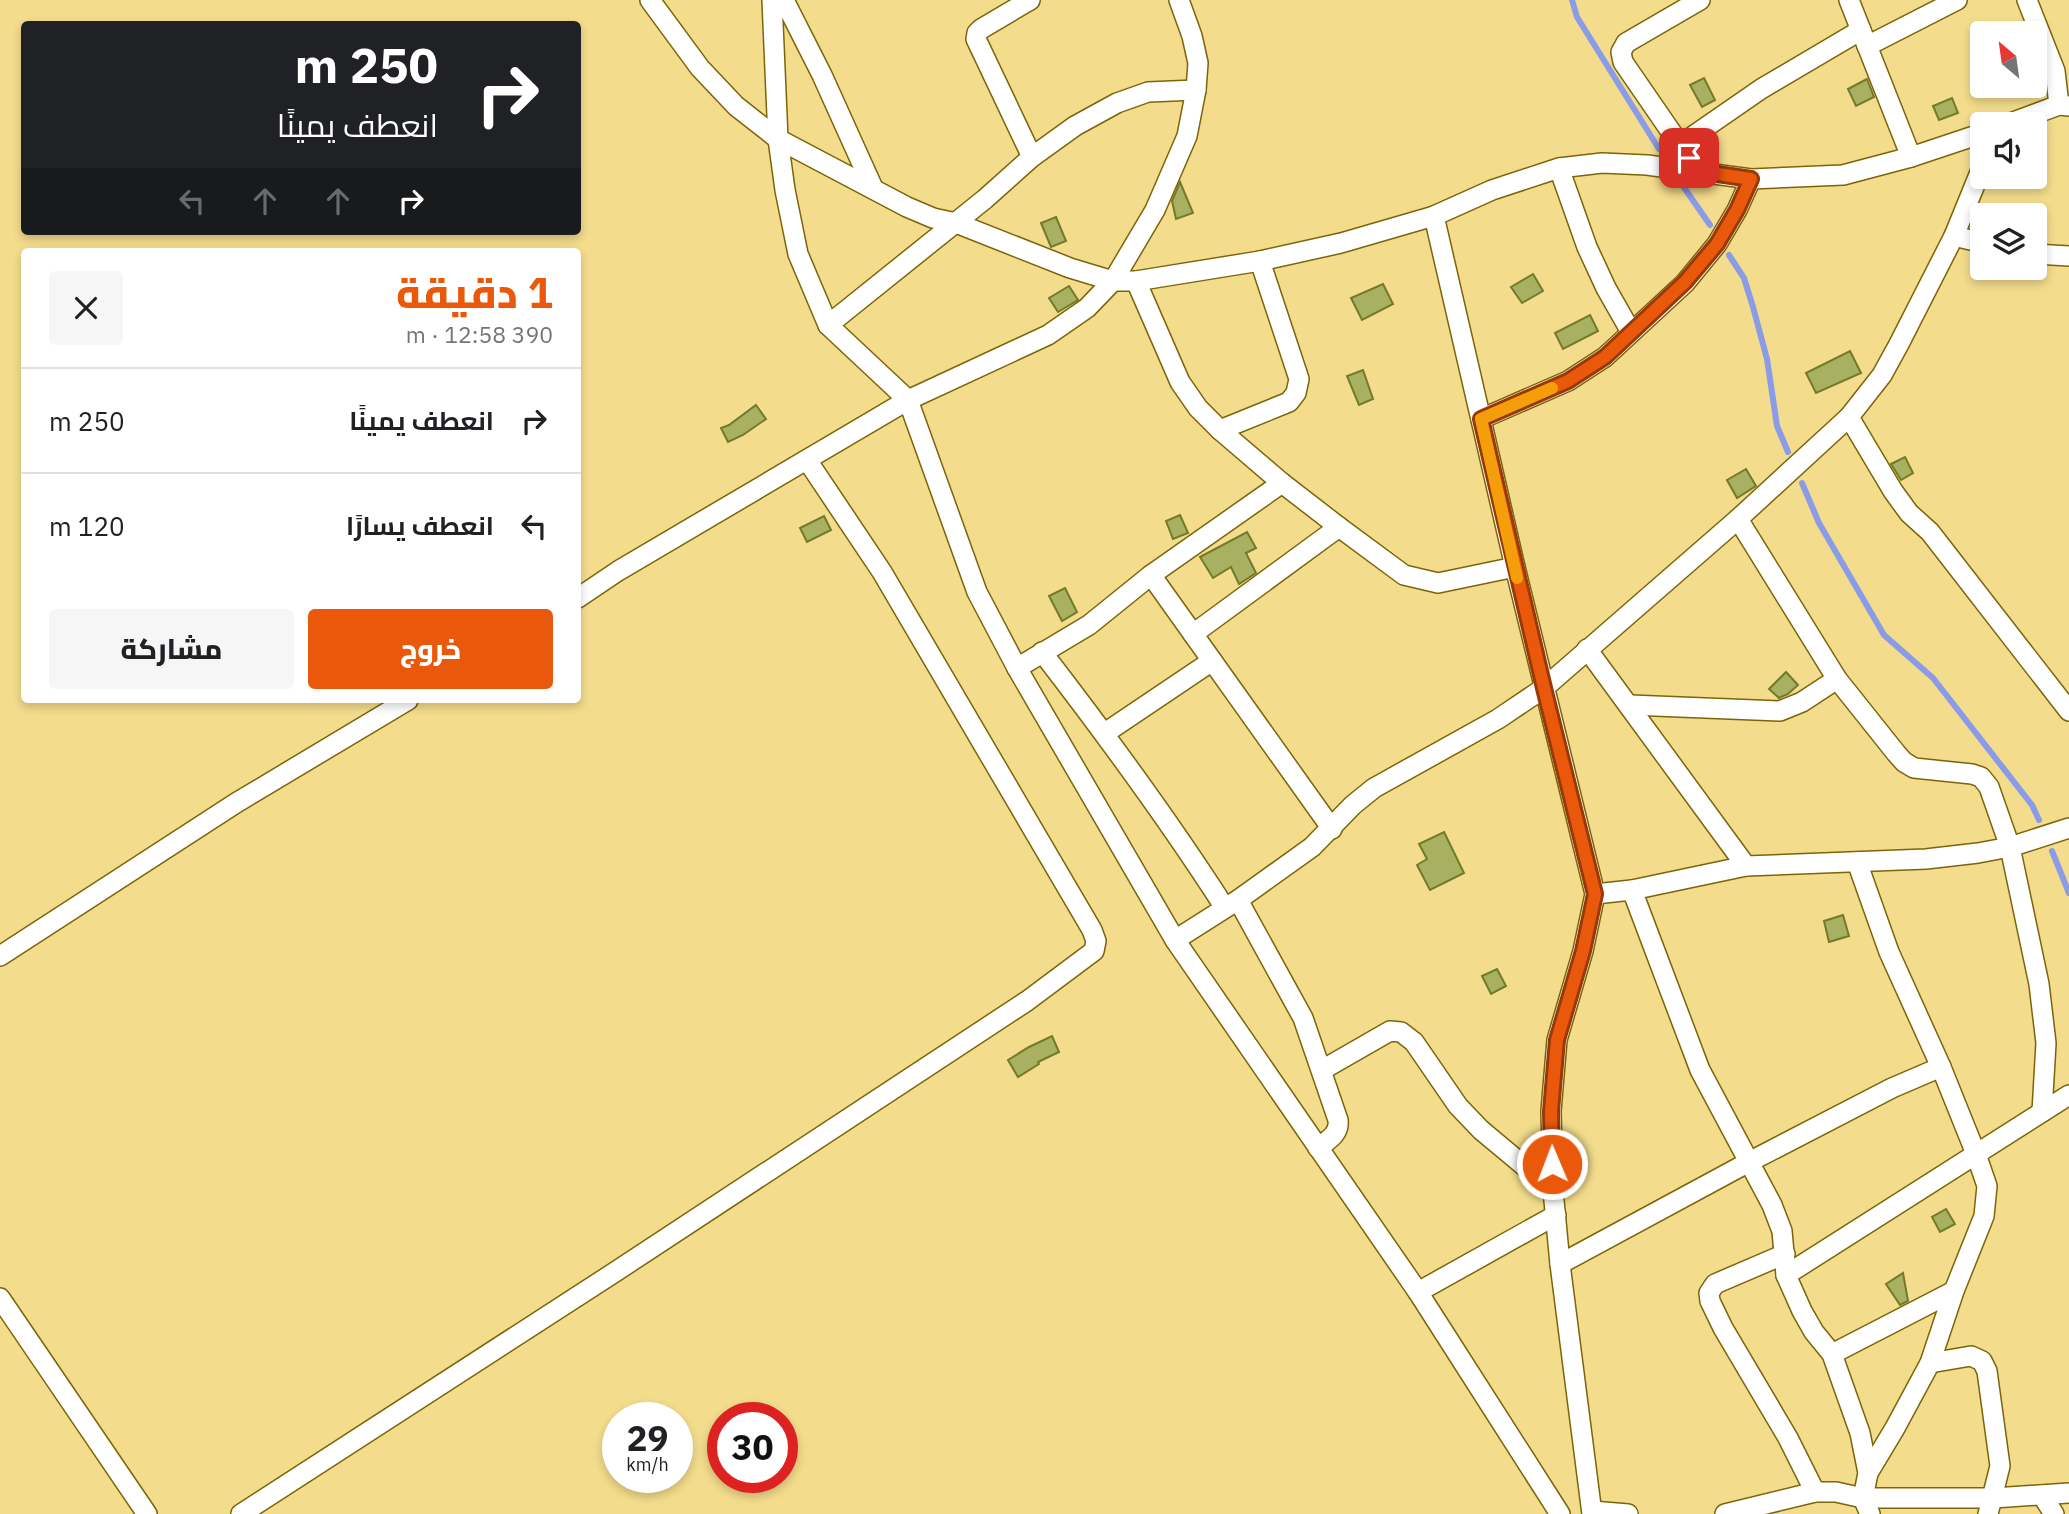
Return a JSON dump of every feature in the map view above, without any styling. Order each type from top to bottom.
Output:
[{"type":"street","points":[[650,0],[700,68],[736,106],[778,139],[933,218],[956,223],[1070,268],[1114,281],[1136,281],[1260,261],[1341,243],[1434,216],[1492,190],[1559,168],[1602,163],[1647,165],[1751,179],[1843,175],[1970,137]]},
{"type":"street","points":[[772,0],[778,139],[785,190],[798,254],[828,325],[908,400],[977,592],[1017,668],[1175,940],[1418,1292],[1560,1514]]},
{"type":"street","points":[[784,0],[822,75],[873,188]]},
{"type":"street","points":[[1030,0],[981,29],[976,39],[1032,157]]},
{"type":"street","points":[[581,596],[618,571],[908,400],[1048,335],[1087,308],[1114,281],[1155,210],[1187,136],[1198,63],[1180,0]]},
{"type":"street","points":[[1698,171],[1623,62],[1621,52],[1626,43],[1700,0]]},
{"type":"street","points":[[1849,0],[1911,157]]},
{"type":"street","points":[[1680,145],[1761,89],[1864,38],[1957,0]]},
{"type":"street","points":[[2027,0],[2062,64],[2064,106],[2045,112]]},
{"type":"street","points":[[828,325],[956,223],[1032,157],[1075,126],[1117,103],[1148,92],[1196,90]]},
{"type":"street","points":[[1559,168],[1587,247],[1631,332]]},
{"type":"street","points":[[1481,419],[1568,381],[1605,357],[1685,282],[1717,244],[1751,179]]},
{"type":"street","points":[[1175,940],[1232,904],[1312,847],[1353,805],[1374,788],[1449,748],[1544,688],[1738,519],[1849,417],[1882,375],[1954,236],[1973,189]]},
{"type":"street","points":[[1434,216],[1515,567],[1595,894],[1583,951],[1557,1040],[1551,1111],[1553,1190],[1592,1512],[1628,1514]]},
{"type":"street","points":[[1954,236],[1970,240]]},
{"type":"street","points":[[2047,255],[2069,256]]},
{"type":"street","points":[[1220,430],[1289,402],[1297,393],[1299,379],[1260,261]]},
{"type":"street","points":[[1136,281],[1180,382],[1198,408],[1282,483],[1339,527],[1404,575],[1438,583],[1515,567]]},
{"type":"street","points":[[1849,417],[1909,513],[1930,532],[2069,711]]},
{"type":"street","points":[[241,1514],[1027,1001],[1094,951],[1096,941],[1092,930],[882,572],[807,460]]},
{"type":"street","points":[[1017,668],[1089,625],[1151,575],[1282,483]]},
{"type":"street","points":[[1738,519],[1837,680],[1905,762],[1914,768],[1972,774],[1981,777],[1989,787],[2010,846],[2039,984],[2046,1043],[2042,1112]]},
{"type":"street","points":[[1193,634],[1339,527]]},
{"type":"street","points":[[1151,575],[1332,829]]},
{"type":"street","points":[[1587,649],[1746,866]]},
{"type":"street","points":[[1042,652],[1232,904],[1303,1018],[1339,1128],[1318,1148]]},
{"type":"street","points":[[1105,733],[1213,661]]},
{"type":"street","points":[[1630,705],[1780,711],[1802,702],[1837,680]]},
{"type":"street","points":[[0,956],[236,803],[403,703]]},
{"type":"street","points":[[1595,894],[1632,890],[1746,866],[1926,859],[1978,853],[2069,828]]},
{"type":"street","points":[[1857,862],[1889,952],[1941,1067],[1987,1186],[1984,1216],[1954,1291],[1930,1363],[1868,1473]]},
{"type":"street","points":[[1632,890],[1700,1069],[1772,1205],[1782,1231],[1786,1275],[1814,1332],[1832,1354],[1860,1433],[1868,1473],[1866,1506]]},
{"type":"street","points":[[1322,1070],[1390,1031],[1401,1032],[1414,1042],[1458,1106],[1491,1139],[1553,1190]]},
{"type":"street","points":[[1560,1264],[1892,1088],[1941,1067]]},
{"type":"street","points":[[1786,1275],[2069,1095]]},
{"type":"street","points":[[1418,1292],[1556,1215]]},
{"type":"street","points":[[1785,1254],[1715,1284],[1709,1293],[1710,1301],[1788,1438],[1815,1492]]},
{"type":"street","points":[[1832,1354],[1954,1291]]},
{"type":"street","points":[[0,1298],[147,1514]]},
{"type":"street","points":[[1930,1363],[1971,1356],[1982,1361],[1987,1371],[2000,1466],[1991,1506]]},
{"type":"street","points":[[1725,1514],[1815,1492],[1836,1492],[1866,1506],[1991,1506],[2042,1495],[2069,1493]]},
{"type":"street","points":[[2042,1495],[2054,1514]]},
{"type":"building","points":[[1704,78],[1715,100],[1702,107],[1690,85]]},
{"type":"building","points":[[1867,79],[1874,97],[1856,106],[1848,89]]},
{"type":"building","points":[[1952,98],[1958,113],[1939,120],[1933,106]]},
{"type":"building","points":[[1180,182],[1193,213],[1176,219],[1172,201]]},
{"type":"building","points":[[1056,217],[1066,241],[1051,247],[1041,223]]},
{"type":"building","points":[[1533,274],[1543,291],[1522,303],[1511,287]]},
{"type":"building","points":[[1383,284],[1393,304],[1362,320],[1351,298]]},
{"type":"building","points":[[1069,286],[1078,300],[1058,312],[1049,298]]},
{"type":"building","points":[[1590,315],[1598,331],[1563,349],[1555,333]]},
{"type":"building","points":[[1850,351],[1861,373],[1816,393],[1806,373]]},
{"type":"building","points":[[1363,370],[1373,399],[1359,405],[1347,376]]},
{"type":"building","points":[[756,405],[766,419],[728,442],[721,428]]},
{"type":"building","points":[[1905,457],[1913,473],[1901,480],[1891,464]]},
{"type":"building","points":[[1746,469],[1756,486],[1737,498],[1727,480]]},
{"type":"building","points":[[1180,515],[1188,533],[1173,539],[1166,521]]},
{"type":"building","points":[[824,516],[831,530],[807,542],[800,528]]},
{"type":"building","points":[[1247,532],[1256,548],[1246,553],[1256,573],[1239,584],[1231,567],[1213,578],[1200,557]]},
{"type":"building","points":[[1065,588],[1077,612],[1062,621],[1049,596]]},
{"type":"building","points":[[1786,672],[1798,685],[1779,698],[1769,689]]},
{"type":"building","points":[[1444,832],[1464,873],[1430,890],[1417,865],[1427,859],[1419,844]]},
{"type":"building","points":[[1843,915],[1849,936],[1829,942],[1824,921]]},
{"type":"building","points":[[1497,969],[1506,986],[1491,994],[1482,976]]},
{"type":"building","points":[[1052,1036],[1059,1052],[1038,1062],[1039,1064],[1018,1077],[1008,1060]]},
{"type":"building","points":[[1946,1209],[1955,1224],[1940,1232],[1932,1217]]},
{"type":"building","points":[[1903,1273],[1908,1301],[1900,1305],[1886,1284]]},
{"type":"waterway","points":[[1572,0],[1577,17],[1659,149]]},
{"type":"waterway","points":[[1683,186],[1710,225]]},
{"type":"waterway","points":[[1729,255],[1744,278],[1753,307],[1767,359],[1777,426],[1788,452]]},
{"type":"waterway","points":[[1802,483],[1819,523],[1884,635],[1933,678],[2032,805],[2039,820]]},
{"type":"waterway","points":[[2052,851],[2069,893]]},
{"type":"slow traffic","points":[[1517,578],[1481,419],[1552,388]]},
{"type":"route","points":[[1552,1164],[1551,1111],[1557,1040],[1583,951],[1595,894],[1481,419],[1568,381],[1605,357],[1685,282],[1717,244],[1751,179],[1698,171],[1689,158]]}]
